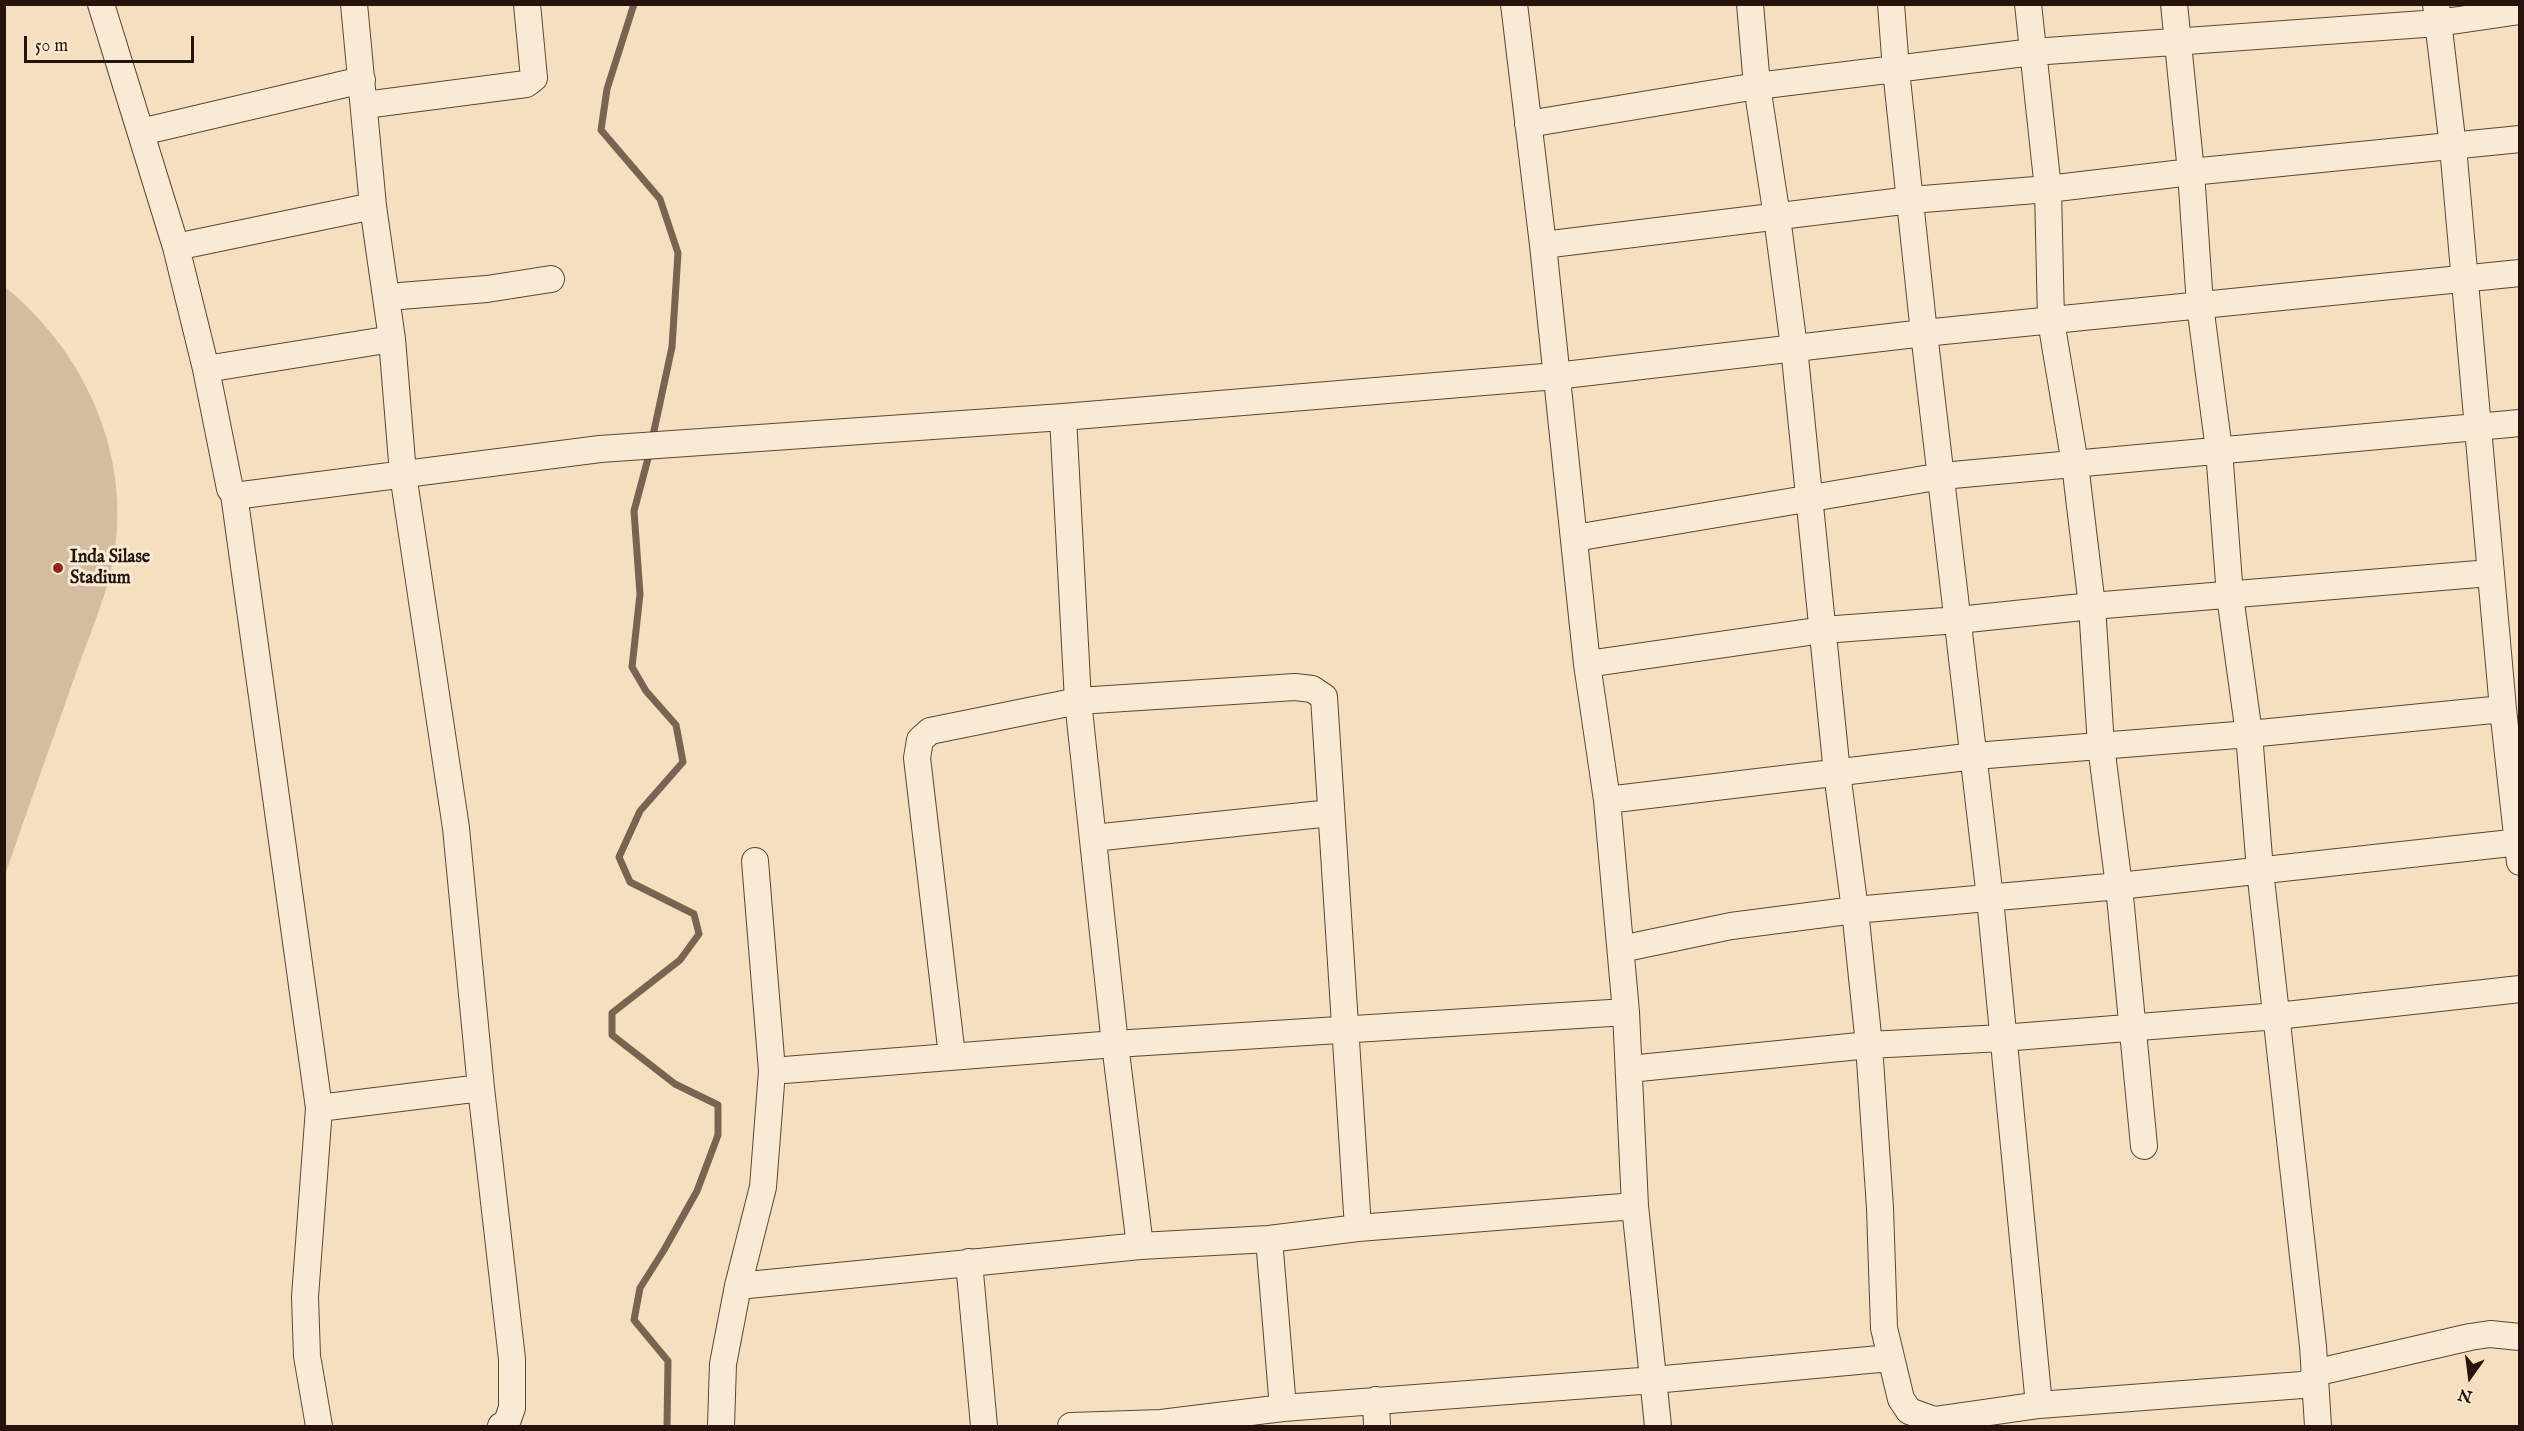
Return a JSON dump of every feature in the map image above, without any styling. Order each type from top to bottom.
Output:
[{"type":"street","points":[[354,4],[373,206],[388,297],[403,474],[456,828],[481,1088],[512,1359],[512,1408],[507,1422],[501,1426]]},
{"type":"street","points":[[141,132],[363,92],[526,84],[534,78],[527,4]]},
{"type":"street","points":[[1514,4],[1543,245],[1587,664],[1607,800],[1626,1012],[1635,1206],[1658,1426]]},
{"type":"street","points":[[1750,4],[1757,86],[1794,347],[1807,500],[1869,1045],[1880,1208],[1884,1328],[1901,1399],[1909,1411],[1934,1420],[2039,1405],[2315,1378],[2470,1337],[2490,1334],[2520,1336]]},
{"type":"street","points":[[1891,4],[1924,333],[1975,756],[2039,1405]]},
{"type":"street","points":[[2028,4],[2048,189],[2051,321],[2075,464],[2092,606],[2101,746],[2119,886],[2144,1146]]},
{"type":"street","points":[[2174,4],[2191,172],[2200,305],[2219,450],[2230,596],[2249,734],[2260,870],[2315,1378],[2318,1426]]},
{"type":"street","points":[[106,5],[176,247],[206,369],[230,489],[234,494],[319,1108],[305,1297],[307,1356],[319,1426]]},
{"type":"street","points":[[1528,123],[1757,86],[2033,52],[2178,42],[2437,14],[2520,11]]},
{"type":"street","points":[[1621,949],[1731,926],[1855,910],[2119,886],[2260,870],[2519,848],[2490,573],[2453,147],[2437,14]]},
{"type":"street","points":[[1543,245],[1911,200],[2048,189],[2191,172],[2520,139]]},
{"type":"street","points":[[176,247],[373,206]]},
{"type":"street","points":[[234,494],[242,495],[600,449],[1063,417],[1556,376],[1924,333],[2520,273]]},
{"type":"street","points":[[388,297],[487,289],[551,279]]},
{"type":"street","points":[[206,369],[392,339]]},
{"type":"street","points":[[1063,417],[1078,701],[1115,1044],[1140,1246]]},
{"type":"street","points":[[1575,538],[1942,476],[2520,423]]},
{"type":"street","points":[[1587,664],[1823,630],[2490,573]]},
{"type":"street","points":[[952,1056],[917,758],[920,740],[930,731],[1078,701],[1295,687],[1312,689],[1324,698],[1358,1228]]},
{"type":"street","points":[[1607,800],[1975,756],[2249,734],[2503,709]]},
{"type":"street","points":[[1094,838],[1331,813]]},
{"type":"street","points":[[721,1426],[723,1364],[738,1286],[763,1187],[772,1071],[755,861]]},
{"type":"street","points":[[1629,1069],[1869,1045],[2002,1038],[2277,1016],[2520,989]]},
{"type":"street","points":[[772,1071],[1115,1044],[1626,1012]]},
{"type":"street","points":[[319,1108],[481,1088]]},
{"type":"street","points":[[738,1286],[1140,1246],[1269,1239],[1358,1228],[1635,1206]]},
{"type":"street","points":[[1269,1239],[1283,1408]]},
{"type":"street","points":[[969,1262],[984,1426]]},
{"type":"street","points":[[1071,1426],[1161,1424],[1283,1408],[1654,1380],[1890,1358]]},
{"type":"street","points":[[1376,1400],[1377,1426]]},
{"type":"shaded area","name":"Inda Silase Stadium","points":[[5,287],[36,316],[62,348],[84,383],[101,420],[112,459],[117,500],[116,541],[108,583],[5,875]]},
{"type":"waterway","points":[[634,4],[607,89],[601,130],[660,199],[678,253],[672,347],[652,440]]},
{"type":"waterway","points":[[650,451],[634,511],[640,594],[632,667],[646,691],[676,725],[683,762],[640,811],[619,857],[630,882],[694,914],[699,934],[680,960],[612,1013],[612,1035],[675,1084],[718,1105],[718,1135],[697,1191],[640,1288],[634,1320],[668,1361],[667,1426]]},
{"type":"place","name":"Inda Silase Stadium","points":[[58,568]]}]
